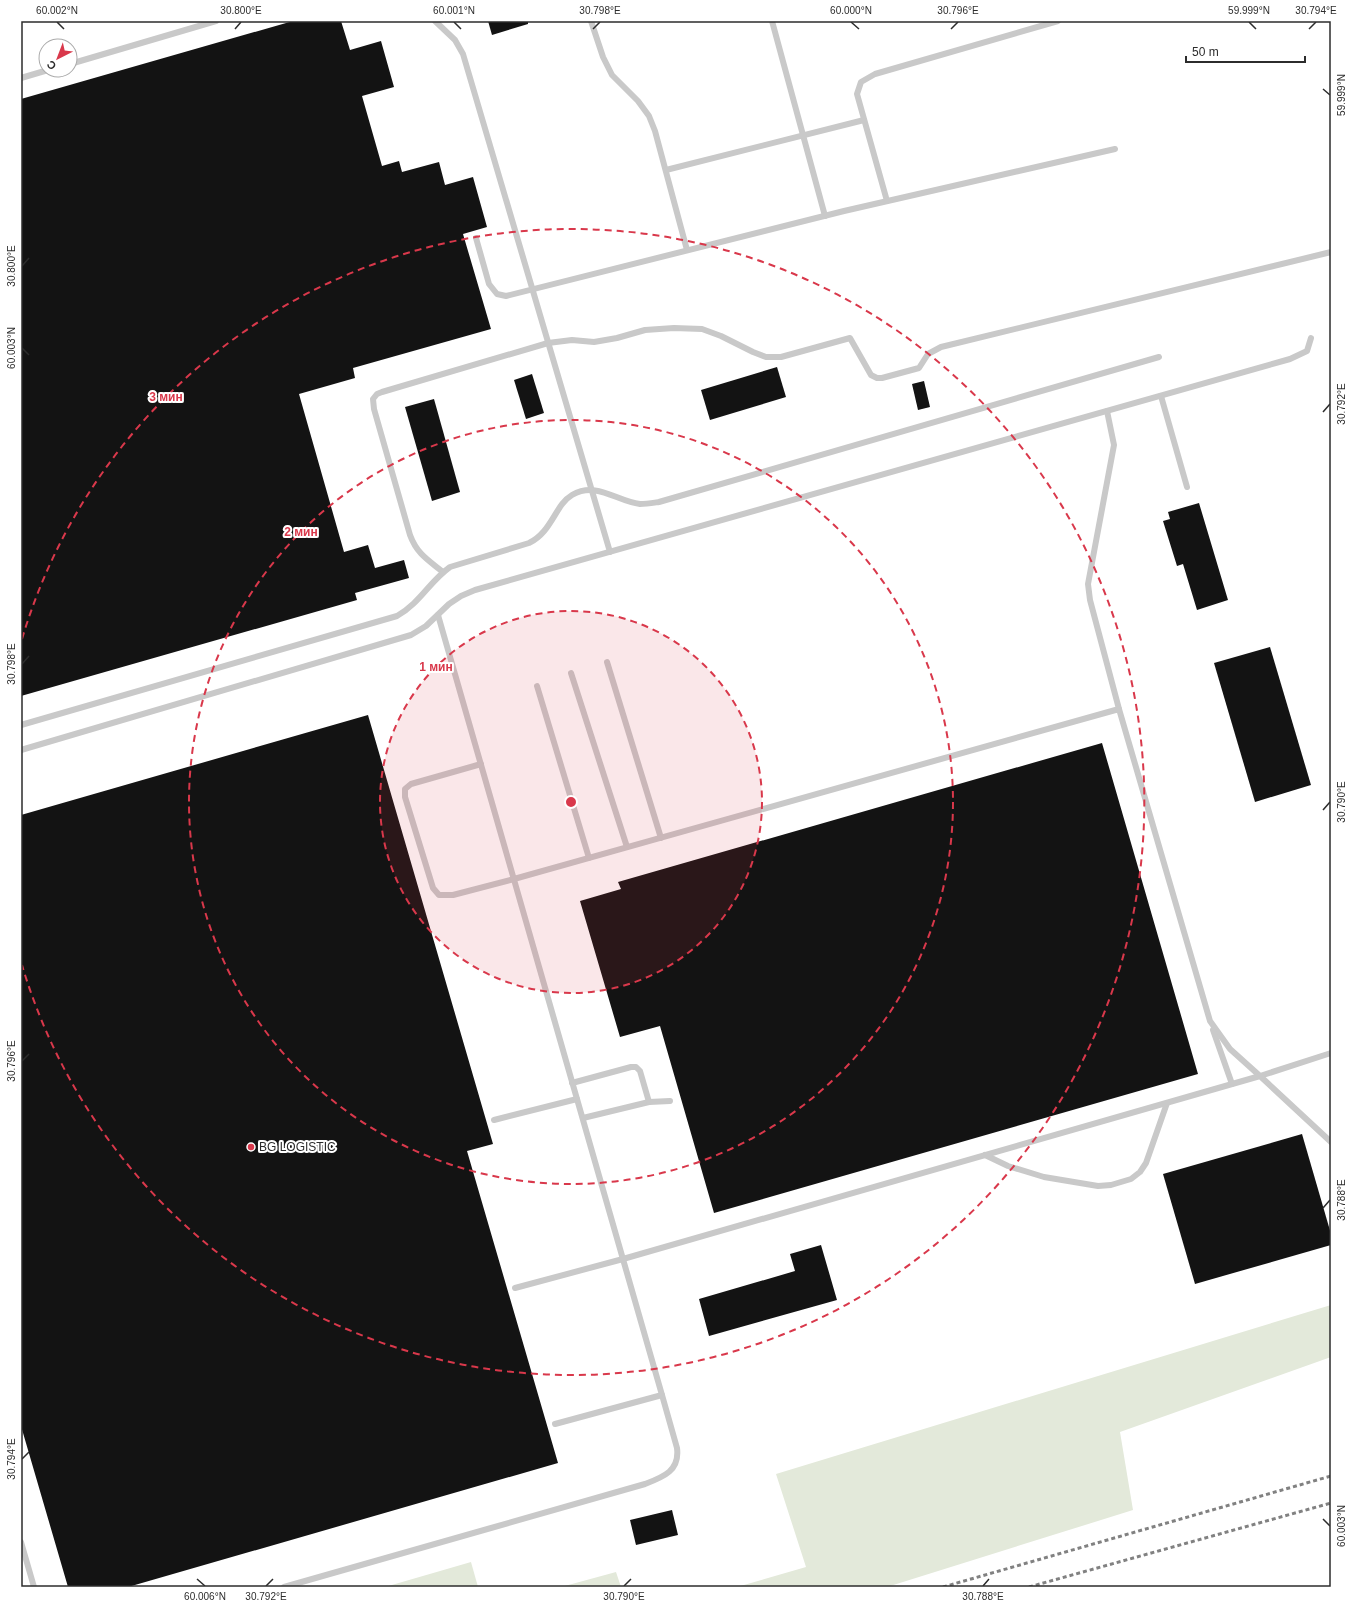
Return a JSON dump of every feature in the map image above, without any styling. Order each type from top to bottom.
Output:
[{"type":"lane","points":[[78,62],[216,21]]},
{"type":"lane","points":[[435,21],[455,40],[463,54],[610,552]]},
{"type":"lane","points":[[591,21],[602,57],[612,75],[638,101],[649,116],[666,170],[687,250]]},
{"type":"lane","points":[[772,21],[825,216]]},
{"type":"lane","points":[[887,201],[857,94],[861,82],[875,74],[1058,21]]},
{"type":"lane","points":[[21,78],[38,73]]},
{"type":"lane","points":[[666,170],[864,120]]},
{"type":"lane","points":[[476,238],[489,284],[497,294],[506,296],[887,201],[1115,149]]},
{"type":"lane","points":[[443,572],[421,556],[414,546],[374,409],[373,398],[382,392],[548,343],[572,340],[594,342],[617,338],[645,330],[674,328],[702,329],[721,336],[752,352],[766,357],[781,357],[850,338],[872,375],[877,378],[882,378],[919,368],[928,354],[941,347],[1331,252]]},
{"type":"lane","points":[[21,750],[411,635],[426,626],[449,604],[461,596],[475,590],[1300,356],[1307,351],[1311,338]]},
{"type":"lane","points":[[21,725],[397,616],[416,603],[443,572],[458,564],[530,543],[538,539],[570,497],[574,494],[592,488],[639,504],[659,502],[1159,357]]},
{"type":"lane","points":[[1161,396],[1187,487]]},
{"type":"lane","points":[[1107,411],[1114,445],[1088,584],[1090,600],[1119,709],[1210,1020],[1232,1084]]},
{"type":"lane","points":[[284,1587],[645,1484],[667,1474],[676,1462],[678,1456],[662,1394],[438,615]]},
{"type":"lane","points":[[607,662],[661,838]]},
{"type":"lane","points":[[571,673],[627,847]]},
{"type":"lane","points":[[537,686],[588,858]]},
{"type":"lane","points":[[481,764],[411,784],[405,789],[404,797],[433,888],[436,893],[444,896],[454,895],[661,838],[1119,709]]},
{"type":"lane","points":[[1210,1020],[1230,1049],[1331,1142]]},
{"type":"lane","points":[[515,1288],[623,1259],[1167,1103],[1260,1076],[1331,1053]]},
{"type":"lane","points":[[572,1083],[630,1067],[636,1067],[640,1071],[649,1102]]},
{"type":"lane","points":[[494,1120],[577,1099]]},
{"type":"lane","points":[[582,1118],[649,1102],[670,1101]]},
{"type":"lane","points":[[985,1155],[1008,1166],[1044,1177],[1098,1186],[1111,1185],[1131,1179],[1140,1172],[1146,1163],[1167,1103]]},
{"type":"lane","points":[[556,1424],[662,1394]]},
{"type":"lane","points":[[21,1542],[34,1587]]},
{"type":"green space","points":[[1331,1305],[1331,1357],[1120,1432],[1133,1510],[887,1587],[737,1587],[806,1567],[776,1474]]},
{"type":"green space","points":[[471,1562],[478,1587],[385,1587]]},
{"type":"green space","points":[[616,1572],[621,1587],[561,1587]]},
{"type":"building","points":[[293,21],[341,21],[350,50],[381,41],[394,87],[362,96],[382,166],[399,161],[402,172],[439,162],[445,185],[473,177],[487,227],[463,234],[491,329],[353,368],[355,378],[299,394],[344,552],[368,545],[375,568],[404,560],[409,578],[355,593],[357,600],[21,696],[21,99]]},
{"type":"building","points":[[488,21],[528,21],[528,24],[492,35]]},
{"type":"building","points":[[777,367],[786,397],[710,420],[701,390]]},
{"type":"building","points":[[532,374],[544,413],[526,419],[514,380]]},
{"type":"building","points":[[924,381],[930,407],[918,410],[912,384]]},
{"type":"building","points":[[434,399],[460,492],[432,501],[405,407]]},
{"type":"building","points":[[1199,503],[1228,600],[1197,610],[1183,564],[1177,566],[1163,521],[1170,519],[1168,512]]},
{"type":"building","points":[[1270,647],[1311,785],[1255,802],[1214,663]]},
{"type":"building","name":"BG LOGISTIC","points":[[368,715],[493,1144],[467,1151],[558,1463],[128,1587],[68,1587],[21,1426],[21,815]]},
{"type":"building","points":[[1102,743],[1198,1074],[714,1213],[660,1026],[620,1037],[580,901],[621,889],[618,882]]},
{"type":"building","points":[[1302,1134],[1331,1234],[1331,1245],[1195,1284],[1163,1174]]},
{"type":"building","points":[[821,1245],[837,1300],[709,1336],[699,1299],[795,1271],[790,1254]]},
{"type":"building","points":[[672,1510],[678,1535],[636,1545],[630,1520]]},
{"type":"railway","points":[[943,1587],[1331,1476]]},
{"type":"railway","points":[[1029,1587],[1331,1503]]},
{"type":"place","name":"BG LOGISTIC","points":[[251,1147]]}]
